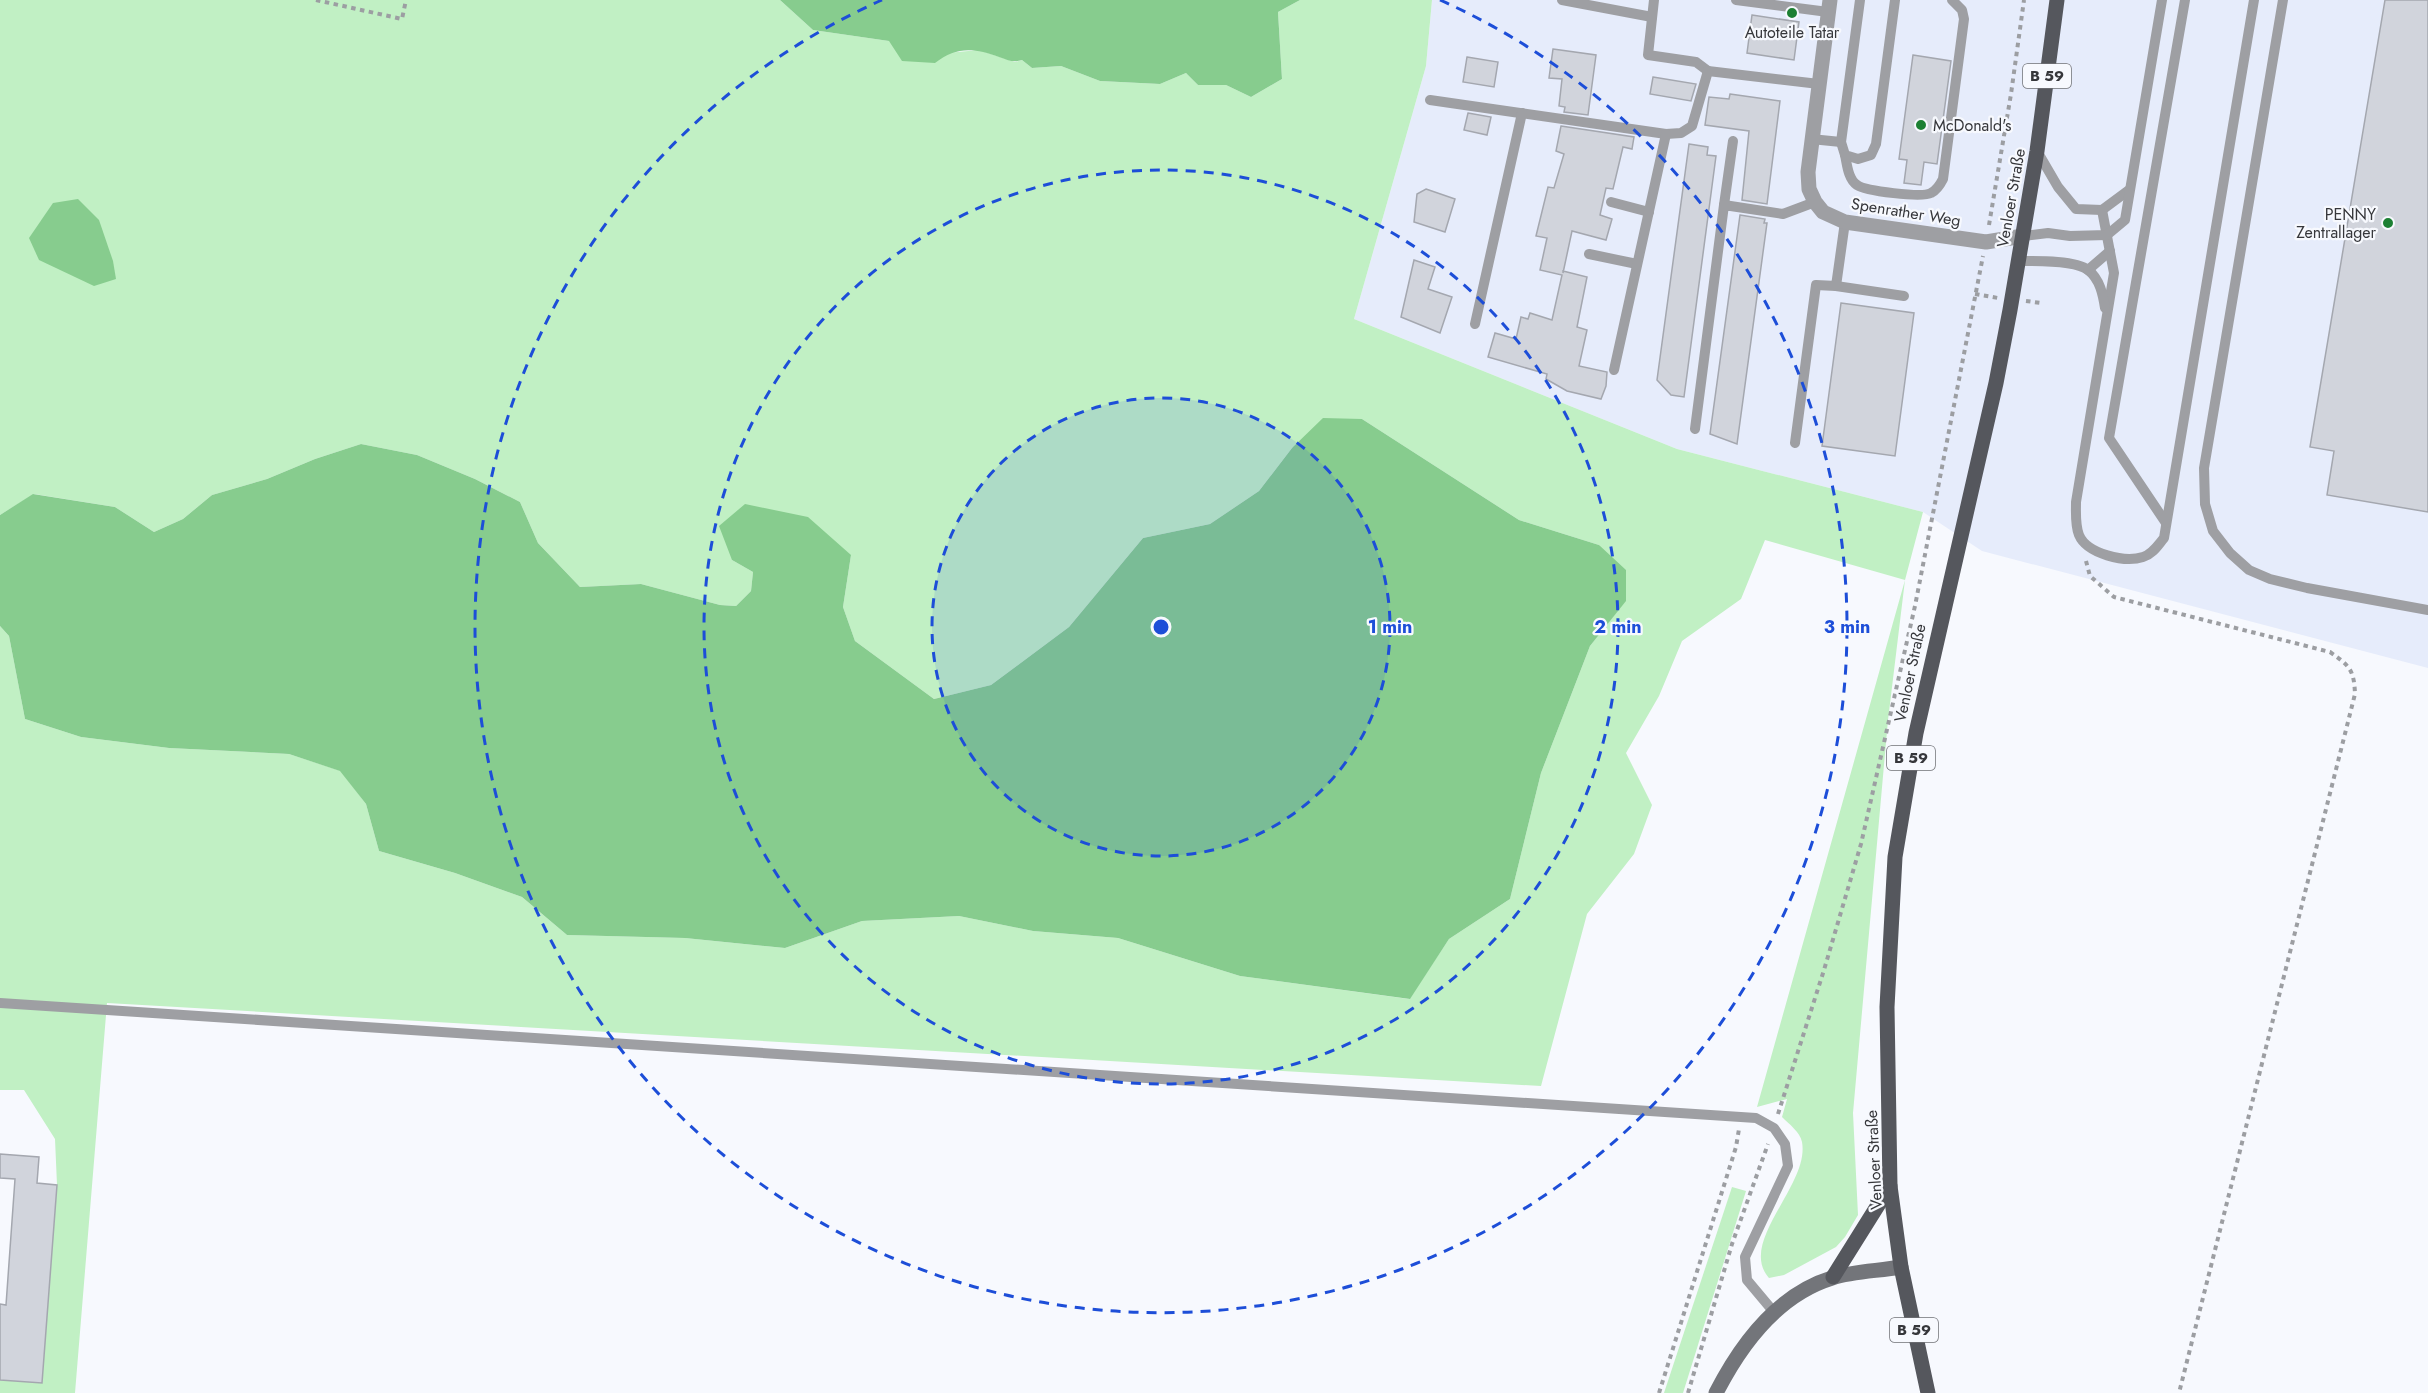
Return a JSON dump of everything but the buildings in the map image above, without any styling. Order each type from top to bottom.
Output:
[{"type":"main road","name":"Venloer Straße","points":[[1901,1268],[1890,1186],[1887,1007],[1895,857],[1916,733],[1995,383],[2023,236],[2057,0]]},
{"type":"main road","points":[[1833,1277],[1890,1186]]},
{"type":"main road","points":[[1716,1393],[1728,1369],[1773,1311],[1810,1286],[1833,1277],[1901,1268]]},
{"type":"main road","name":"B 59","points":[[1901,1268],[1928,1393]]},
{"type":"street","points":[[1815,202],[1809,189],[1808,172],[1829,6]]},
{"type":"street","name":"Spenrather Weg","points":[[1815,202],[1823,212],[1845,222],[1986,242],[2023,236]]},
{"type":"lane","points":[[1562,0],[1652,16]]},
{"type":"lane","points":[[1654,0],[1647,55],[1696,62],[1708,70],[1819,84]]},
{"type":"lane","points":[[1736,0],[1829,6]]},
{"type":"lane","points":[[1860,0],[1841,142],[1850,176],[1856,184],[1867,188],[1924,195],[1938,188],[1943,179],[1964,20],[1962,10],[1952,0]]},
{"type":"lane","points":[[1845,155],[1858,159],[1871,155],[1876,144],[1895,0]]},
{"type":"lane","points":[[2023,236],[2048,233],[2070,236],[2107,235],[2125,220],[2162,0]]},
{"type":"lane","points":[[2166,522],[2109,438],[2185,0]]},
{"type":"lane","points":[[2102,210],[2114,273],[2076,502],[2076,520],[2080,537],[2097,553],[2117,558],[2143,557],[2156,549],[2164,538],[2254,0]]},
{"type":"lane","points":[[2283,0],[2204,468],[2205,504],[2213,531],[2230,554],[2249,570],[2270,579],[2307,588],[2428,609]]},
{"type":"lane","points":[[1430,99],[1666,134],[1682,133],[1692,126],[1708,70]]},
{"type":"lane","points":[[1475,324],[1522,113]]},
{"type":"lane","points":[[1614,370],[1666,134]]},
{"type":"lane","points":[[1811,139],[1841,142]]},
{"type":"lane","points":[[1695,429],[1733,141]]},
{"type":"lane","points":[[2037,151],[2058,187],[2076,208],[2102,210],[2130,190]]},
{"type":"lane","points":[[1611,202],[1649,212]]},
{"type":"lane","points":[[1724,205],[1783,214],[1815,202]]},
{"type":"lane","points":[[1836,286],[1845,222]]},
{"type":"lane","points":[[2088,270],[2110,251]]},
{"type":"lane","points":[[1589,254],[1637,264]]},
{"type":"lane","points":[[2018,261],[2059,262],[2088,270],[2101,288],[2107,316]]},
{"type":"lane","points":[[1795,443],[1816,285],[1904,296]]},
{"type":"lane","points":[[0,1003],[1756,1118],[1773,1128],[1785,1144],[1788,1166],[1745,1257],[1747,1280],[1773,1311]]},
{"type":"path","points":[[316,0],[402,19],[406,0]]},
{"type":"path","points":[[1688,1393],[1732,1244],[1773,1128],[1824,970],[1861,843],[1915,606],[1986,242],[2024,0]]},
{"type":"path","points":[[2080,537],[2090,576],[2114,597],[2330,652],[2346,663],[2354,675],[2355,694],[2179,1393]]},
{"type":"path","points":[[1659,1393],[1736,1147],[1741,1116]]},
{"type":"shaded area","points":[[0,0],[780,0],[813,30],[889,41],[947,53],[979,50],[1015,62],[1022,60],[1032,68],[1061,66],[1100,81],[1160,84],[1186,73],[1198,85],[1226,85],[1251,97],[1282,79],[1278,12],[1300,0],[1432,0],[1426,66],[1354,319],[1677,449],[1923,512],[1905,580],[1765,540],[1741,599],[1682,641],[1659,696],[1626,753],[1652,805],[1634,854],[1587,914],[1541,1086],[107,1003],[75,1393],[0,1393],[0,1380],[42,1383],[57,1185],[55,1139],[24,1090],[0,1090],[0,626],[9,636],[25,719],[81,737],[169,748],[289,754],[341,771],[366,804],[379,851],[455,873],[522,897],[567,935],[685,938],[785,948],[862,921],[959,916],[1033,931],[1118,938],[1240,976],[1409,999],[1449,939],[1510,899],[1541,773],[1590,646],[1626,600],[1599,545],[1519,520],[1362,419],[1292,448],[1259,491],[1210,524],[1143,538],[1069,627],[991,685],[934,699],[855,641],[843,607],[851,555],[732,560],[753,572],[751,591],[736,606],[720,605],[641,584],[580,587],[538,543],[520,502],[475,479],[417,455],[361,444],[315,459],[267,479],[212,495],[183,519],[154,532],[115,507],[34,494],[0,515]]},
{"type":"shaded area","points":[[780,0],[1300,0],[1278,12],[1282,79],[1251,97],[1226,85],[1198,85],[1186,73],[1160,84],[1100,81],[1061,66],[1032,68],[1022,60],[1011,61],[974,50],[958,51],[935,63],[902,61],[889,41],[813,30]]},
{"type":"shaded area","points":[[1432,0],[2428,0],[2428,668],[1982,551],[1923,512],[1677,449],[1354,319],[1426,66]]},
{"type":"shaded area","points":[[78,199],[99,220],[113,261],[116,279],[94,286],[39,260],[29,238],[53,203]]},
{"type":"shaded area","points":[[1323,418],[1362,419],[1519,520],[1599,545],[1626,570],[1626,601],[1590,646],[1541,773],[1510,899],[1449,939],[1410,999],[1240,976],[1118,938],[1033,931],[959,916],[862,921],[785,948],[685,938],[567,935],[522,897],[455,873],[379,851],[366,804],[340,771],[289,754],[169,748],[81,737],[25,719],[9,636],[0,626],[0,515],[33,494],[115,507],[154,532],[183,519],[212,495],[267,479],[315,459],[361,444],[417,455],[475,479],[520,502],[538,543],[580,587],[641,584],[720,605],[736,606],[751,591],[753,572],[732,560],[719,526],[745,504],[808,517],[851,555],[843,607],[855,641],[934,699],[991,685],[1069,627],[1143,538],[1210,524],[1259,491],[1292,448]]},
{"type":"shaded area","points":[[1905,580],[1888,720],[1853,1113],[1858,1215],[1836,1247],[1784,1275],[1769,1278],[1762,1264],[1762,1248],[1767,1230],[1796,1176],[1802,1159],[1802,1142],[1797,1132],[1782,1117],[1787,1099],[1757,1107]]},
{"type":"shaded area","points":[[1732,1187],[1746,1191],[1683,1393],[1664,1393]]},
{"type":"place","name":"Autoteile Tatar","points":[[1792,13]]},
{"type":"place","name":"McDonald's","points":[[1921,125]]},
{"type":"place","name":"PENNY Zentrallager","points":[[2388,223]]}]
